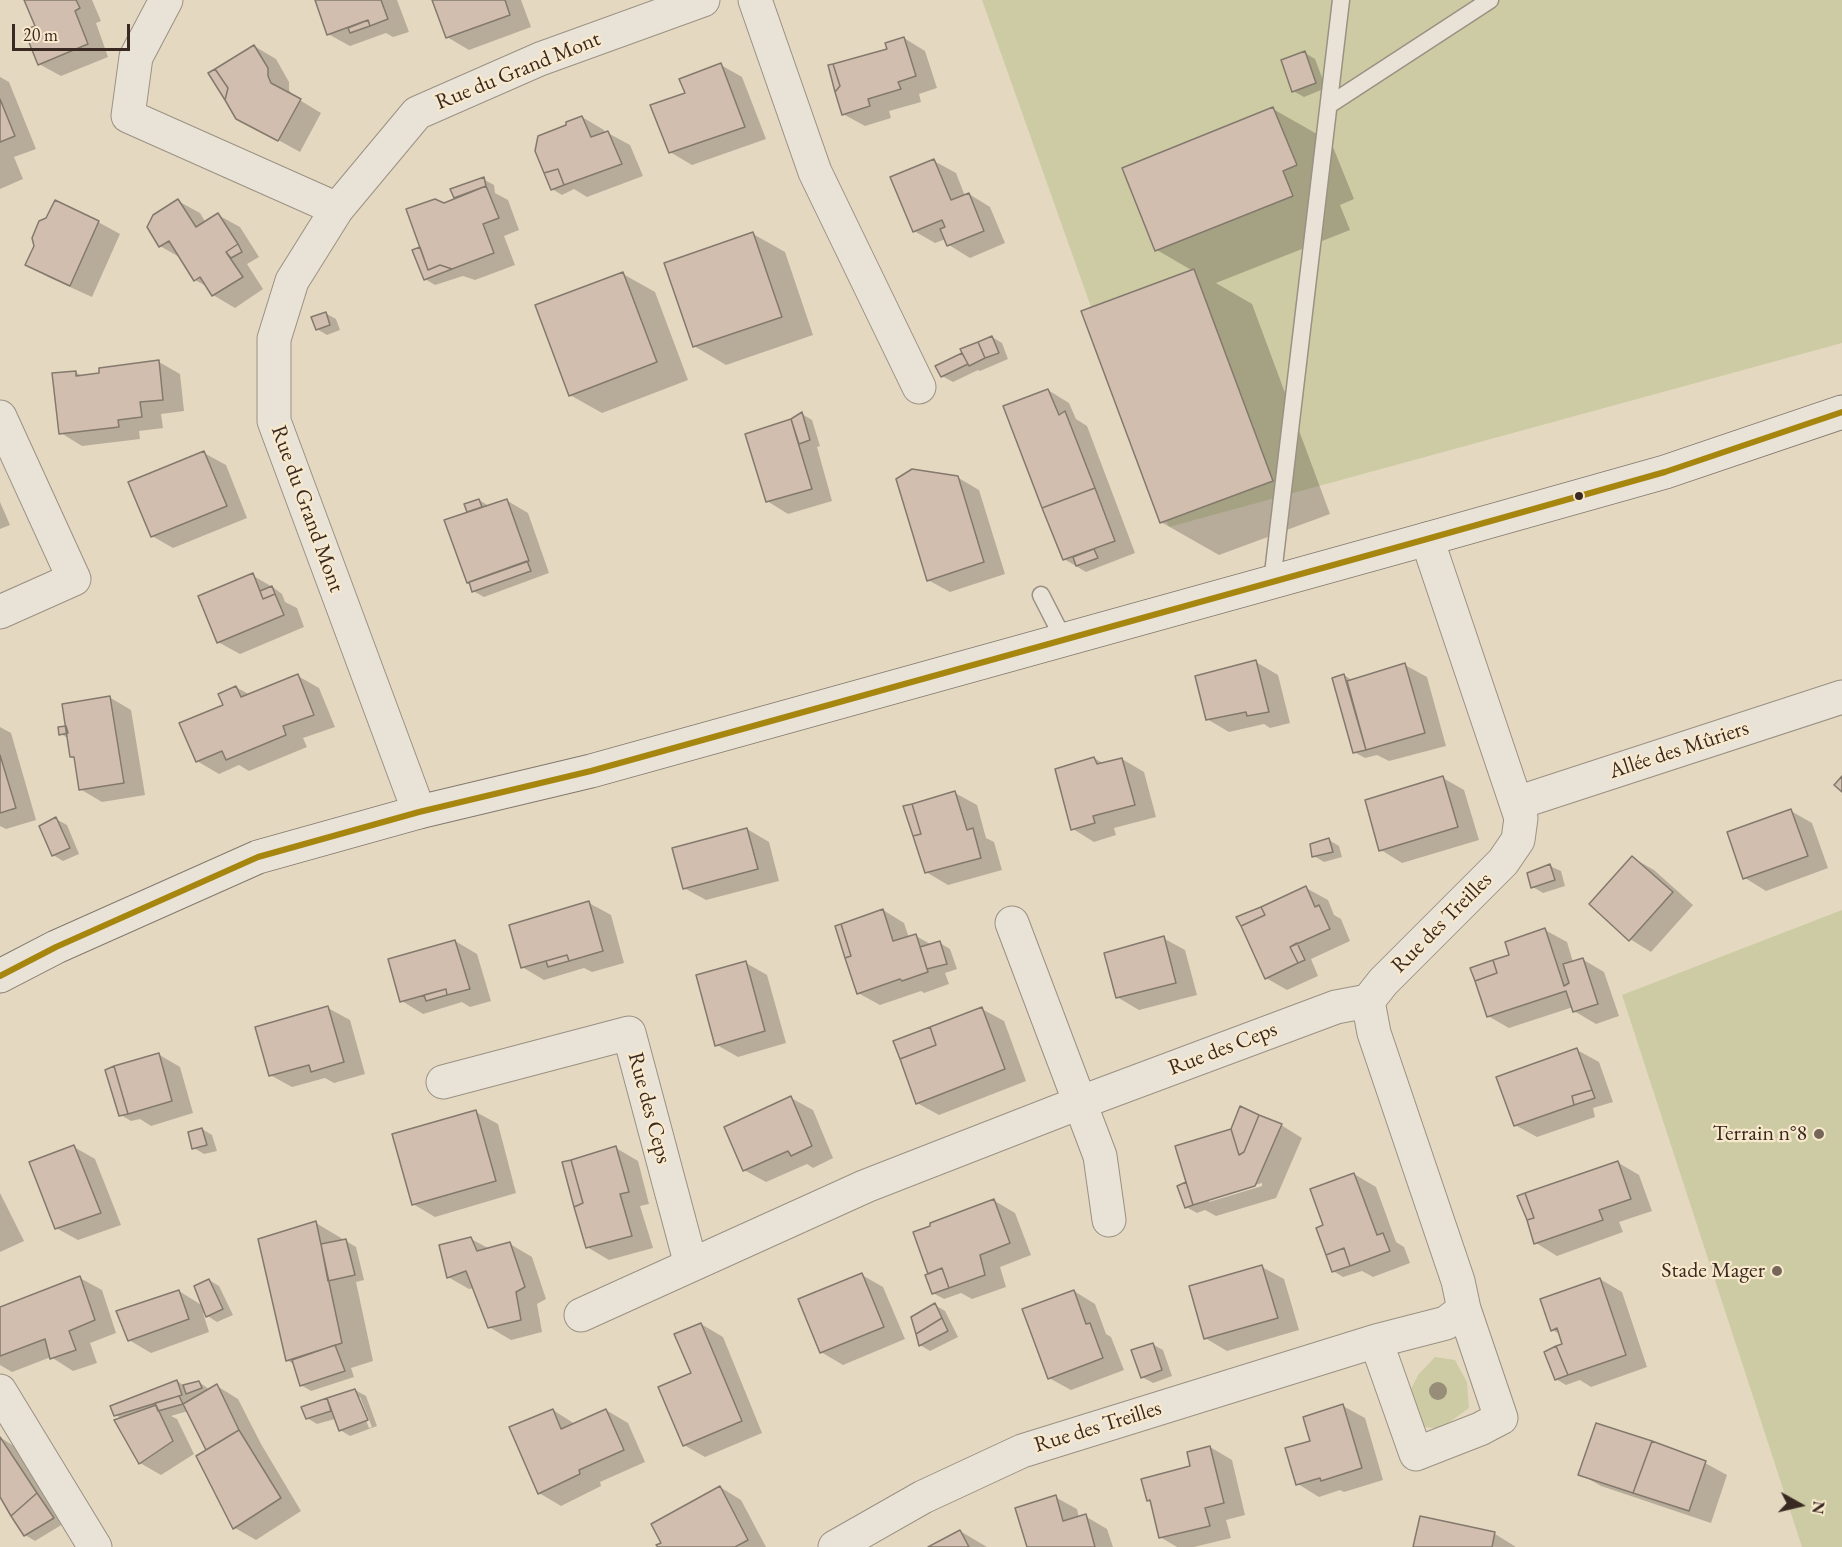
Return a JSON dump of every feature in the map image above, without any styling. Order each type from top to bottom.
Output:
[{"type":"street","points":[[166,0],[136,57],[128,116],[337,208]]},
{"type":"street","name":"Rue du Grand Mont","points":[[419,812],[274,421],[274,339],[292,281],[337,208],[417,113],[540,59],[703,0]]},
{"type":"street","points":[[755,0],[815,172],[919,387]]},
{"type":"street","points":[[0,976],[56,947],[258,856],[419,812],[591,771],[1427,539],[1665,472],[1842,412]]},
{"type":"street","points":[[0,417],[74,579],[0,612]]},
{"type":"street","name":"Rue des Treilles","points":[[1368,1001],[1383,982],[1503,862],[1518,840],[1521,818],[1427,539]]},
{"type":"street","name":"Allée des Mûriers","points":[[1517,803],[1842,697]]},
{"type":"street","points":[[1011,923],[1100,1156],[1109,1220]]},
{"type":"street","points":[[1368,1001],[1374,1033],[1458,1281],[1464,1309],[1501,1418],[1480,1429],[1416,1454],[1376,1341]]},
{"type":"street","name":"Rue des Ceps","points":[[581,1315],[866,1186],[1336,1006],[1368,1001]]},
{"type":"street","name":"Rue des Ceps","points":[[443,1082],[629,1033],[691,1265]]},
{"type":"street","name":"Rue des Treilles","points":[[835,1547],[923,1497],[1022,1450],[1376,1341],[1446,1323],[1464,1309]]},
{"type":"street","points":[[0,1391],[94,1547]]},
{"type":"lane","points":[[1272,582],[1341,0]]},
{"type":"lane","points":[[1329,105],[1490,0]]},
{"type":"lane","points":[[1041,595],[1064,640]]},
{"type":"shaded area","points":[[982,0],[1842,0],[1842,343],[1169,527]]},
{"type":"shaded area","name":"Stade Mager","points":[[1842,910],[1842,1547],[1802,1547],[1622,995]]},
{"type":"shaded area","points":[[1435,1357],[1455,1360],[1467,1382],[1469,1408],[1440,1429],[1416,1426],[1407,1397],[1418,1375]]},
{"type":"building","points":[[24,0],[76,0],[80,8],[75,11],[88,44],[38,65],[24,30],[35,26]]},
{"type":"building","points":[[315,0],[381,0],[388,19],[370,26],[368,20],[327,35]]},
{"type":"building","points":[[432,0],[505,0],[510,15],[446,38]]},
{"type":"building","points":[[368,20],[370,26],[350,33],[348,28]]},
{"type":"building","points":[[904,37],[916,76],[898,82],[901,89],[868,99],[870,106],[842,115],[835,92],[840,86],[833,64],[887,49],[885,43]]},
{"type":"building","points":[[254,45],[268,68],[271,83],[301,99],[278,141],[236,119],[225,100],[228,88],[215,69]]},
{"type":"building","points":[[1305,51],[1316,83],[1292,92],[1281,60]]},
{"type":"building","points":[[721,63],[745,127],[669,153],[650,105],[685,93],[679,79]]},
{"type":"building","points":[[833,64],[840,86],[835,92],[828,65]]},
{"type":"building","points":[[215,69],[228,88],[225,100],[208,73]]},
{"type":"building","points":[[0,99],[15,136],[0,142]]},
{"type":"building","points":[[1273,107],[1297,165],[1283,171],[1293,196],[1155,251],[1122,168]]},
{"type":"building","points":[[582,116],[591,137],[608,131],[622,164],[564,185],[558,169],[544,173],[535,151],[538,136]]},
{"type":"building","points":[[934,159],[951,200],[969,193],[984,231],[947,246],[940,229],[945,227],[942,220],[913,232],[890,177]]},
{"type":"building","points":[[558,169],[564,185],[551,190],[544,173]]},
{"type":"building","points":[[484,177],[486,186],[454,198],[450,189]]},
{"type":"building","points":[[486,186],[499,218],[483,224],[494,253],[452,269],[440,265],[428,270],[406,209],[435,199],[444,203]]},
{"type":"building","points":[[178,199],[196,227],[218,213],[238,244],[226,252],[243,277],[212,296],[200,277],[194,281],[169,241],[159,247],[147,227],[153,215]]},
{"type":"building","points":[[55,200],[99,221],[70,286],[25,265],[34,246],[32,238],[39,221],[46,218]]},
{"type":"building","points":[[753,232],[782,317],[693,347],[664,263]]},
{"type":"building","points":[[238,244],[242,252],[231,258],[226,252]]},
{"type":"building","points":[[420,247],[428,270],[440,265],[452,269],[424,280],[412,250]]},
{"type":"building","points":[[1194,269],[1273,481],[1160,523],[1081,311]]},
{"type":"building","points":[[623,272],[657,362],[569,396],[535,305]]},
{"type":"building","points":[[326,312],[330,325],[316,330],[311,317]]},
{"type":"building","points":[[992,336],[999,353],[985,358],[978,342]]},
{"type":"building","points":[[978,342],[985,358],[969,366],[960,349]]},
{"type":"building","points":[[962,353],[968,364],[941,377],[935,366]]},
{"type":"building","points":[[159,360],[163,400],[140,402],[142,417],[118,420],[119,427],[59,434],[52,373],[76,371],[76,376],[99,373],[99,368]]},
{"type":"building","points":[[1048,389],[1059,415],[1065,411],[1095,488],[1042,508],[1003,406]]},
{"type":"building","points":[[802,412],[810,440],[799,444],[791,419]]},
{"type":"building","points":[[791,419],[812,489],[766,502],[745,434]]},
{"type":"building","points":[[204,451],[227,506],[151,537],[128,482]]},
{"type":"building","points":[[912,469],[958,476],[984,562],[927,581],[896,479]]},
{"type":"building","points":[[1095,488],[1115,541],[1063,560],[1042,508]]},
{"type":"building","points":[[479,499],[482,507],[467,512],[464,504]]},
{"type":"building","points":[[507,499],[529,561],[467,583],[444,520]]},
{"type":"building","points":[[1094,549],[1098,558],[1076,566],[1073,557]]},
{"type":"building","points":[[527,561],[531,571],[472,592],[469,582]]},
{"type":"building","points":[[253,573],[263,599],[275,594],[284,615],[217,643],[198,596]]},
{"type":"building","points":[[272,586],[275,594],[263,599],[260,591]]},
{"type":"building","points":[[1256,660],[1269,712],[1247,716],[1246,712],[1206,720],[1195,676]]},
{"type":"building","points":[[1405,663],[1425,733],[1366,750],[1347,681]]},
{"type":"building","points":[[298,674],[314,715],[283,726],[286,735],[226,760],[222,751],[196,762],[179,723],[223,705],[218,694],[236,686],[241,697]]},
{"type":"building","points":[[1344,674],[1366,750],[1353,753],[1332,678]]},
{"type":"building","points":[[110,696],[124,783],[79,790],[74,757],[70,757],[62,704]]},
{"type":"building","points":[[66,726],[68,733],[59,735],[58,727]]},
{"type":"building","points":[[0,755],[16,808],[0,813]]},
{"type":"building","points":[[1094,757],[1097,764],[1122,758],[1135,805],[1093,816],[1095,823],[1071,830],[1055,769]]},
{"type":"building","points":[[1443,776],[1458,827],[1379,851],[1365,800]]},
{"type":"building","points":[[1842,776],[1842,792],[1834,785]]},
{"type":"building","points":[[955,791],[967,830],[973,828],[981,858],[925,873],[913,836],[921,834],[912,804]]},
{"type":"building","points":[[912,804],[921,834],[913,836],[903,806]]},
{"type":"building","points":[[1791,809],[1808,856],[1743,879],[1727,832]]},
{"type":"building","points":[[56,817],[70,848],[52,856],[39,826]]},
{"type":"building","points":[[747,828],[758,869],[683,889],[672,848]]},
{"type":"building","points":[[1329,838],[1333,852],[1312,857],[1310,844]]},
{"type":"building","points":[[1632,856],[1673,892],[1629,941],[1589,904]]},
{"type":"building","points":[[1550,864],[1555,880],[1531,888],[1527,873]]},
{"type":"building","points":[[1306,886],[1315,907],[1319,905],[1330,929],[1290,947],[1298,963],[1265,979],[1241,926],[1265,915],[1261,907]]},
{"type":"building","points":[[589,901],[603,951],[569,961],[567,955],[521,968],[509,925]]},
{"type":"building","points":[[1261,907],[1265,915],[1241,926],[1236,917]]},
{"type":"building","points":[[883,909],[893,941],[916,934],[928,972],[857,994],[845,958],[851,956],[841,924]]},
{"type":"building","points":[[841,924],[851,956],[845,958],[835,926]]},
{"type":"building","points":[[1545,928],[1564,986],[1569,983],[1563,964],[1583,958],[1598,1004],[1573,1012],[1566,991],[1487,1017],[1475,981],[1497,973],[1493,960],[1509,955],[1505,942]]},
{"type":"building","points":[[1164,936],[1176,983],[1116,998],[1104,953]]},
{"type":"building","points":[[455,940],[470,989],[447,995],[446,989],[400,1002],[388,959]]},
{"type":"building","points":[[940,941],[947,964],[927,969],[920,947]]},
{"type":"building","points":[[1297,943],[1305,960],[1298,963],[1290,947]]},
{"type":"building","points":[[567,955],[569,961],[548,967],[546,961]]},
{"type":"building","points":[[1493,960],[1497,973],[1475,981],[1470,968]]},
{"type":"building","points":[[746,961],[765,1031],[715,1046],[696,975]]},
{"type":"building","points":[[446,989],[447,995],[426,1001],[424,995]]},
{"type":"building","points":[[328,1006],[344,1062],[311,1072],[309,1065],[269,1076],[255,1027]]},
{"type":"building","points":[[982,1007],[1005,1069],[916,1104],[900,1059],[936,1045],[930,1027]]},
{"type":"building","points":[[930,1027],[936,1045],[900,1059],[893,1041]]},
{"type":"building","points":[[1577,1048],[1592,1090],[1572,1096],[1574,1105],[1514,1126],[1496,1077]]},
{"type":"building","points":[[159,1053],[172,1101],[128,1114],[114,1066]]},
{"type":"building","points":[[114,1066],[128,1114],[119,1116],[105,1070]]},
{"type":"building","points":[[1592,1090],[1595,1098],[1574,1105],[1572,1096]]},
{"type":"building","points":[[791,1096],[812,1146],[791,1156],[788,1151],[743,1171],[724,1127]]},
{"type":"building","points":[[1240,1106],[1259,1115],[1244,1152],[1239,1155],[1231,1129]]},
{"type":"building","points":[[476,1110],[496,1181],[412,1205],[392,1134]]},
{"type":"building","points":[[1259,1115],[1282,1124],[1255,1186],[1193,1205],[1175,1146],[1231,1129],[1239,1155],[1244,1152]]},
{"type":"building","points":[[202,1128],[207,1145],[192,1149],[188,1132]]},
{"type":"building","points":[[74,1145],[101,1213],[55,1229],[29,1162]]},
{"type":"building","points":[[616,1146],[629,1192],[620,1194],[632,1236],[586,1248],[574,1207],[583,1203],[571,1160]]},
{"type":"building","points":[[571,1160],[583,1203],[574,1207],[562,1162]]},
{"type":"building","points":[[1618,1161],[1631,1199],[1599,1210],[1603,1220],[1534,1244],[1527,1220],[1534,1218],[1525,1193]]},
{"type":"building","points":[[1354,1173],[1377,1235],[1383,1233],[1390,1251],[1350,1266],[1344,1248],[1326,1255],[1316,1228],[1323,1225],[1310,1189]]},
{"type":"building","points":[[1186,1182],[1193,1205],[1185,1208],[1177,1186]]},
{"type":"building","points":[[1525,1193],[1534,1218],[1527,1220],[1517,1196]]},
{"type":"building","points":[[994,1199],[1010,1243],[980,1255],[985,1275],[949,1288],[942,1268],[928,1274],[913,1232],[930,1226],[930,1223]]},
{"type":"building","points":[[316,1221],[342,1343],[286,1361],[258,1239]]},
{"type":"building","points":[[471,1237],[477,1251],[510,1242],[525,1287],[516,1292],[521,1320],[488,1328],[466,1271],[447,1278],[439,1245]]},
{"type":"building","points":[[346,1239],[355,1275],[328,1281],[321,1244]]},
{"type":"building","points":[[1344,1248],[1350,1266],[1332,1272],[1326,1255]]},
{"type":"building","points":[[1262,1265],[1278,1318],[1204,1339],[1189,1286]]},
{"type":"building","points":[[942,1268],[949,1288],[932,1294],[925,1275]]},
{"type":"building","points":[[862,1273],[884,1327],[820,1353],[798,1299]]},
{"type":"building","points":[[80,1276],[95,1320],[69,1331],[76,1350],[50,1359],[45,1339],[0,1356],[0,1307]]},
{"type":"building","points":[[1600,1278],[1626,1355],[1568,1375],[1556,1346],[1562,1344],[1557,1328],[1551,1331],[1540,1299]]},
{"type":"building","points":[[209,1279],[223,1309],[206,1317],[194,1286]]},
{"type":"building","points":[[179,1290],[189,1319],[128,1341],[116,1311]]},
{"type":"building","points":[[1074,1290],[1086,1324],[1090,1323],[1103,1358],[1048,1379],[1022,1309]]},
{"type":"building","points":[[935,1303],[942,1318],[916,1334],[911,1317]]},
{"type":"building","points":[[942,1318],[948,1331],[919,1346],[916,1334]]},
{"type":"building","points":[[701,1323],[742,1421],[683,1446],[658,1387],[691,1373],[674,1334]]},
{"type":"building","points":[[1153,1343],[1162,1370],[1141,1378],[1131,1350]]},
{"type":"building","points":[[335,1345],[345,1371],[300,1386],[292,1360]]},
{"type":"building","points":[[1556,1346],[1568,1375],[1555,1380],[1544,1352]]},
{"type":"building","points":[[177,1380],[182,1395],[114,1416],[110,1406]]},
{"type":"building","points":[[199,1381],[202,1388],[186,1394],[183,1385]]},
{"type":"building","points":[[217,1384],[239,1430],[206,1450],[183,1404]]},
{"type":"building","points":[[355,1389],[368,1420],[339,1431],[327,1398]]},
{"type":"building","points":[[179,1396],[183,1404],[158,1411],[155,1403]]},
{"type":"building","points":[[327,1398],[331,1411],[306,1419],[301,1407]]},
{"type":"building","points":[[1343,1404],[1362,1468],[1321,1481],[1320,1478],[1296,1485],[1285,1448],[1310,1441],[1303,1417]]},
{"type":"building","points":[[156,1405],[173,1441],[139,1464],[114,1420]]},
{"type":"building","points":[[553,1409],[561,1429],[606,1409],[624,1450],[579,1470],[580,1474],[538,1494],[509,1427]]},
{"type":"building","points":[[1596,1423],[1652,1441],[1633,1493],[1578,1475]]},
{"type":"building","points":[[239,1430],[281,1498],[233,1529],[196,1456]]},
{"type":"building","points":[[0,1437],[37,1493],[11,1516],[0,1497]]},
{"type":"building","points":[[1652,1441],[1706,1461],[1689,1511],[1633,1493]]},
{"type":"building","points":[[1210,1446],[1224,1503],[1205,1508],[1210,1526],[1159,1538],[1150,1500],[1147,1501],[1141,1479],[1190,1466],[1187,1452]]},
{"type":"building","points":[[720,1486],[748,1540],[735,1547],[658,1547],[656,1545],[661,1543],[651,1524]]},
{"type":"building","points":[[37,1493],[54,1518],[24,1536],[11,1516]]},
{"type":"building","points":[[1056,1495],[1063,1521],[1086,1514],[1095,1547],[1027,1547],[1015,1508]]},
{"type":"building","points":[[1420,1516],[1495,1532],[1492,1547],[1413,1547]]},
{"type":"building","points":[[960,1530],[969,1547],[928,1547]]},
{"type":"transit line","points":[[0,976],[56,947],[258,857],[419,812],[591,771],[1427,539],[1665,472],[1842,412]]},
{"type":"place","name":"Terrain n°8","points":[[1819,1134]]},
{"type":"place","name":"Stade Mager","points":[[1777,1271]]}]
